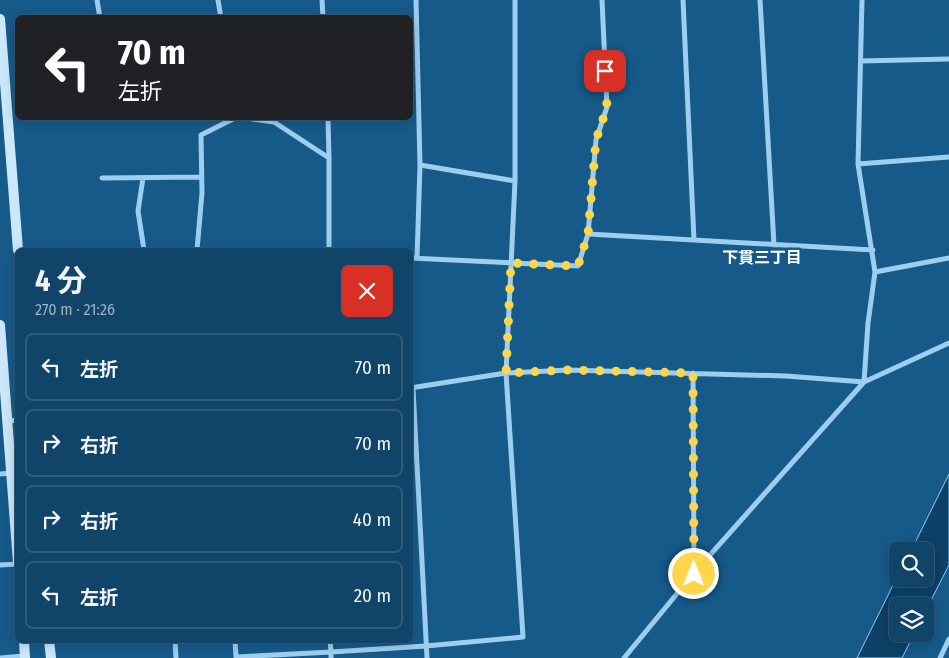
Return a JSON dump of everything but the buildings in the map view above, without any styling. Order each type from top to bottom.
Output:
[{"type":"main road","points":[[0,19],[5,135],[18,248]]},
{"type":"main road","points":[[0,325],[2,399],[13,420],[11,473],[15,524]]},
{"type":"main road","points":[[24,643],[25,657]]},
{"type":"main road","points":[[50,643],[51,658]]},
{"type":"street","points":[[97,0],[100,15]]},
{"type":"street","points":[[218,0],[220,15]]},
{"type":"street","points":[[322,0],[323,15]]},
{"type":"street","points":[[416,0],[420,165],[417,258]]},
{"type":"street","points":[[235,643],[236,657],[331,655],[523,638],[506,373],[515,181],[515,0]]},
{"type":"street","points":[[413,258],[578,266],[588,234],[596,140],[607,107],[602,0]]},
{"type":"street","points":[[682,0],[694,240]]},
{"type":"street","points":[[760,0],[774,245]]},
{"type":"street","points":[[862,0],[858,164],[875,272],[868,323],[864,382]]},
{"type":"street","points":[[861,61],[949,59]]},
{"type":"street","points":[[197,248],[202,193],[201,134],[230,120]]},
{"type":"street","points":[[260,120],[274,122],[330,158]]},
{"type":"street","points":[[328,120],[330,158],[329,248]]},
{"type":"street","points":[[858,164],[949,157]]},
{"type":"street","points":[[420,165],[515,181]]},
{"type":"street","points":[[102,178],[202,177]]},
{"type":"street","points":[[143,178],[138,211],[144,248]]},
{"type":"street","points":[[588,234],[873,250]]},
{"type":"street","points":[[875,272],[949,258]]},
{"type":"street","points":[[624,658],[694,574],[864,382],[949,343]]},
{"type":"street","points":[[413,388],[506,373],[568,370],[786,376],[864,382]]},
{"type":"street","points":[[693,373],[694,574]]},
{"type":"street","points":[[413,406],[427,658]]},
{"type":"street","points":[[0,474],[11,473]]},
{"type":"street","points":[[0,565],[15,563]]},
{"type":"street","points":[[940,658],[949,639]]},
{"type":"street","points":[[175,643],[176,658]]},
{"type":"street","points":[[0,658],[25,657]]},
{"type":"water","points":[[949,474],[949,565],[933,597],[889,597],[889,642],[910,642],[902,658],[857,658],[892,587],[934,587],[934,542],[915,542]]},
{"type":"district","name":"下貫三丁目","points":[[762,257]]},
{"type":"route","points":[[605,71],[607,107],[596,140],[588,234],[578,266],[511,263],[506,373],[568,370],[693,373],[694,574]]}]
